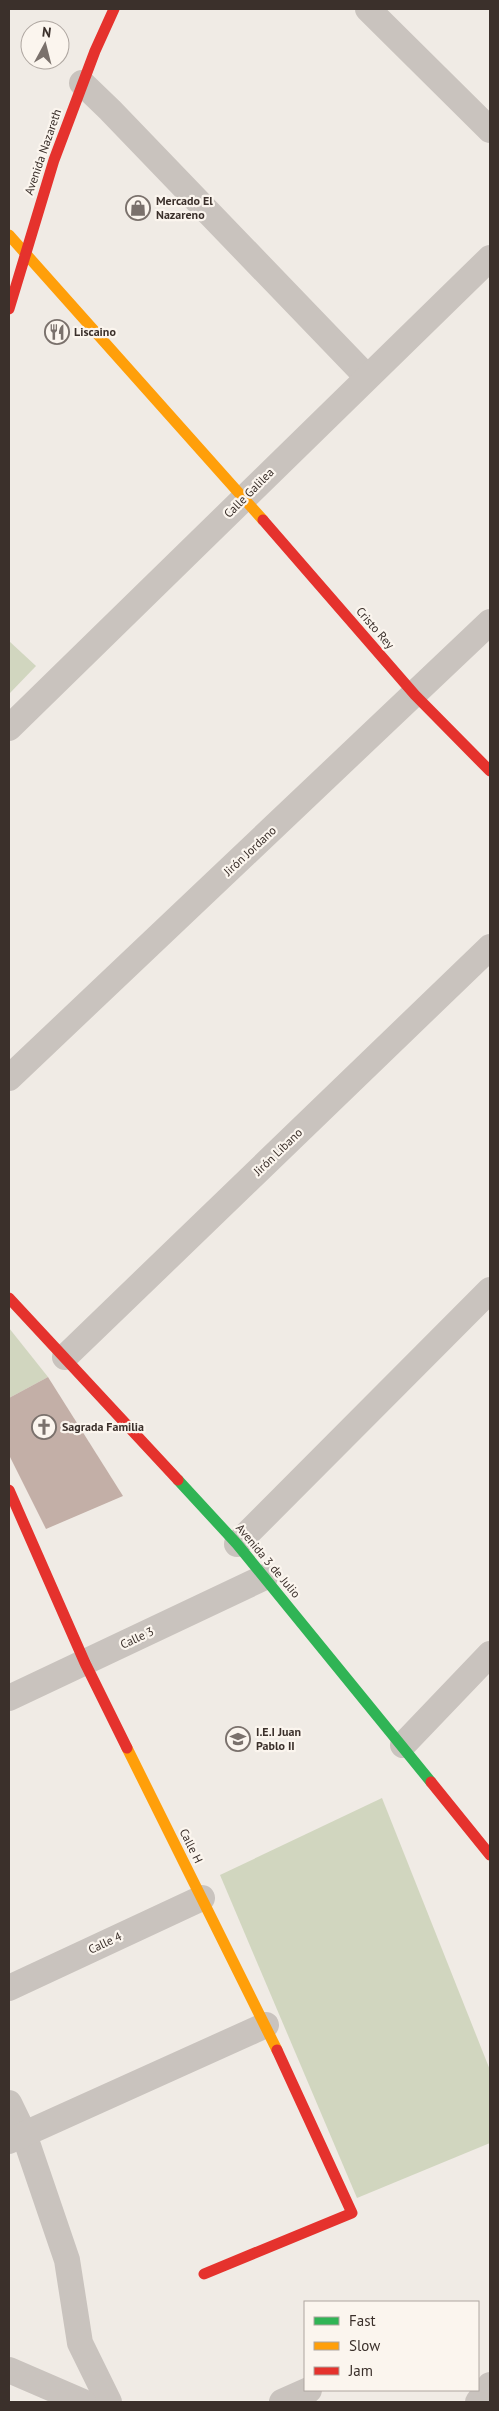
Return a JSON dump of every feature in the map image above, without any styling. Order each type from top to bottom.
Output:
[{"type":"street","name":"Avenida Nazareth","points":[[11,293],[82,83],[114,9]]},
{"type":"street","points":[[368,9],[490,130]]},
{"type":"street","points":[[82,83],[367,377]]},
{"type":"street","name":"Cristo Rey","points":[[9,235],[244,498],[415,694],[490,771]]},
{"type":"street","name":"Calle Galilea","points":[[9,728],[490,258]]},
{"type":"street","name":"Jirón Jordano","points":[[9,1078],[490,622]]},
{"type":"street","name":"Jirón Líbano","points":[[65,1357],[490,947]]},
{"type":"street","points":[[237,1544],[490,1290]]},
{"type":"street","name":"Avenida 3 de Julio","points":[[9,1298],[237,1544],[403,1745],[490,1855]]},
{"type":"street","name":"Calle H","points":[[9,1490],[85,1663],[266,2025],[352,2213],[204,2274]]},
{"type":"street","name":"Calle 3","points":[[9,1698],[265,1577]]},
{"type":"street","points":[[403,1745],[490,1654]]},
{"type":"street","name":"Calle 4","points":[[9,1988],[202,1898]]},
{"type":"street","points":[[16,2138],[266,2025]]},
{"type":"street","points":[[9,2103],[16,2138],[67,2260],[80,2344],[109,2402]]},
{"type":"street","points":[[9,2370],[83,2402]]},
{"type":"street","points":[[478,2402],[490,2386]]},
{"type":"street","points":[[282,2402],[306,2391]]},
{"type":"green space","points":[[9,641],[36,666],[9,694]]},
{"type":"green space","points":[[9,1328],[48,1377],[9,1398]]},
{"type":"green space","points":[[382,1798],[490,2070],[490,2143],[357,2198],[220,1875]]},
{"type":"building","name":"Sagrada Familia","points":[[48,1377],[123,1496],[46,1529],[9,1455],[9,1398]]},
{"type":"traffic: fast","points":[[178,1480],[237,1544],[431,1782]]},
{"type":"traffic: slow","points":[[9,235],[263,520]]},
{"type":"traffic: slow","points":[[127,1748],[277,2050]]},
{"type":"traffic: jam","points":[[9,309],[54,160],[95,51],[114,9]]},
{"type":"traffic: jam","points":[[263,520],[415,695],[490,771]]},
{"type":"traffic: jam","points":[[9,1298],[178,1480]]},
{"type":"traffic: jam","points":[[9,1490],[85,1663],[127,1748]]},
{"type":"traffic: jam","points":[[431,1782],[490,1855]]},
{"type":"traffic: jam","points":[[204,2274],[352,2213],[277,2050]]},
{"type":"place","name":"Mercado El Nazareno","points":[[138,208]]},
{"type":"place","name":"Liscaino","points":[[57,332]]},
{"type":"place","name":"Sagrada Familia","points":[[44,1427]]},
{"type":"place","name":"I.E.I Juan Pablo II","points":[[238,1739]]}]
